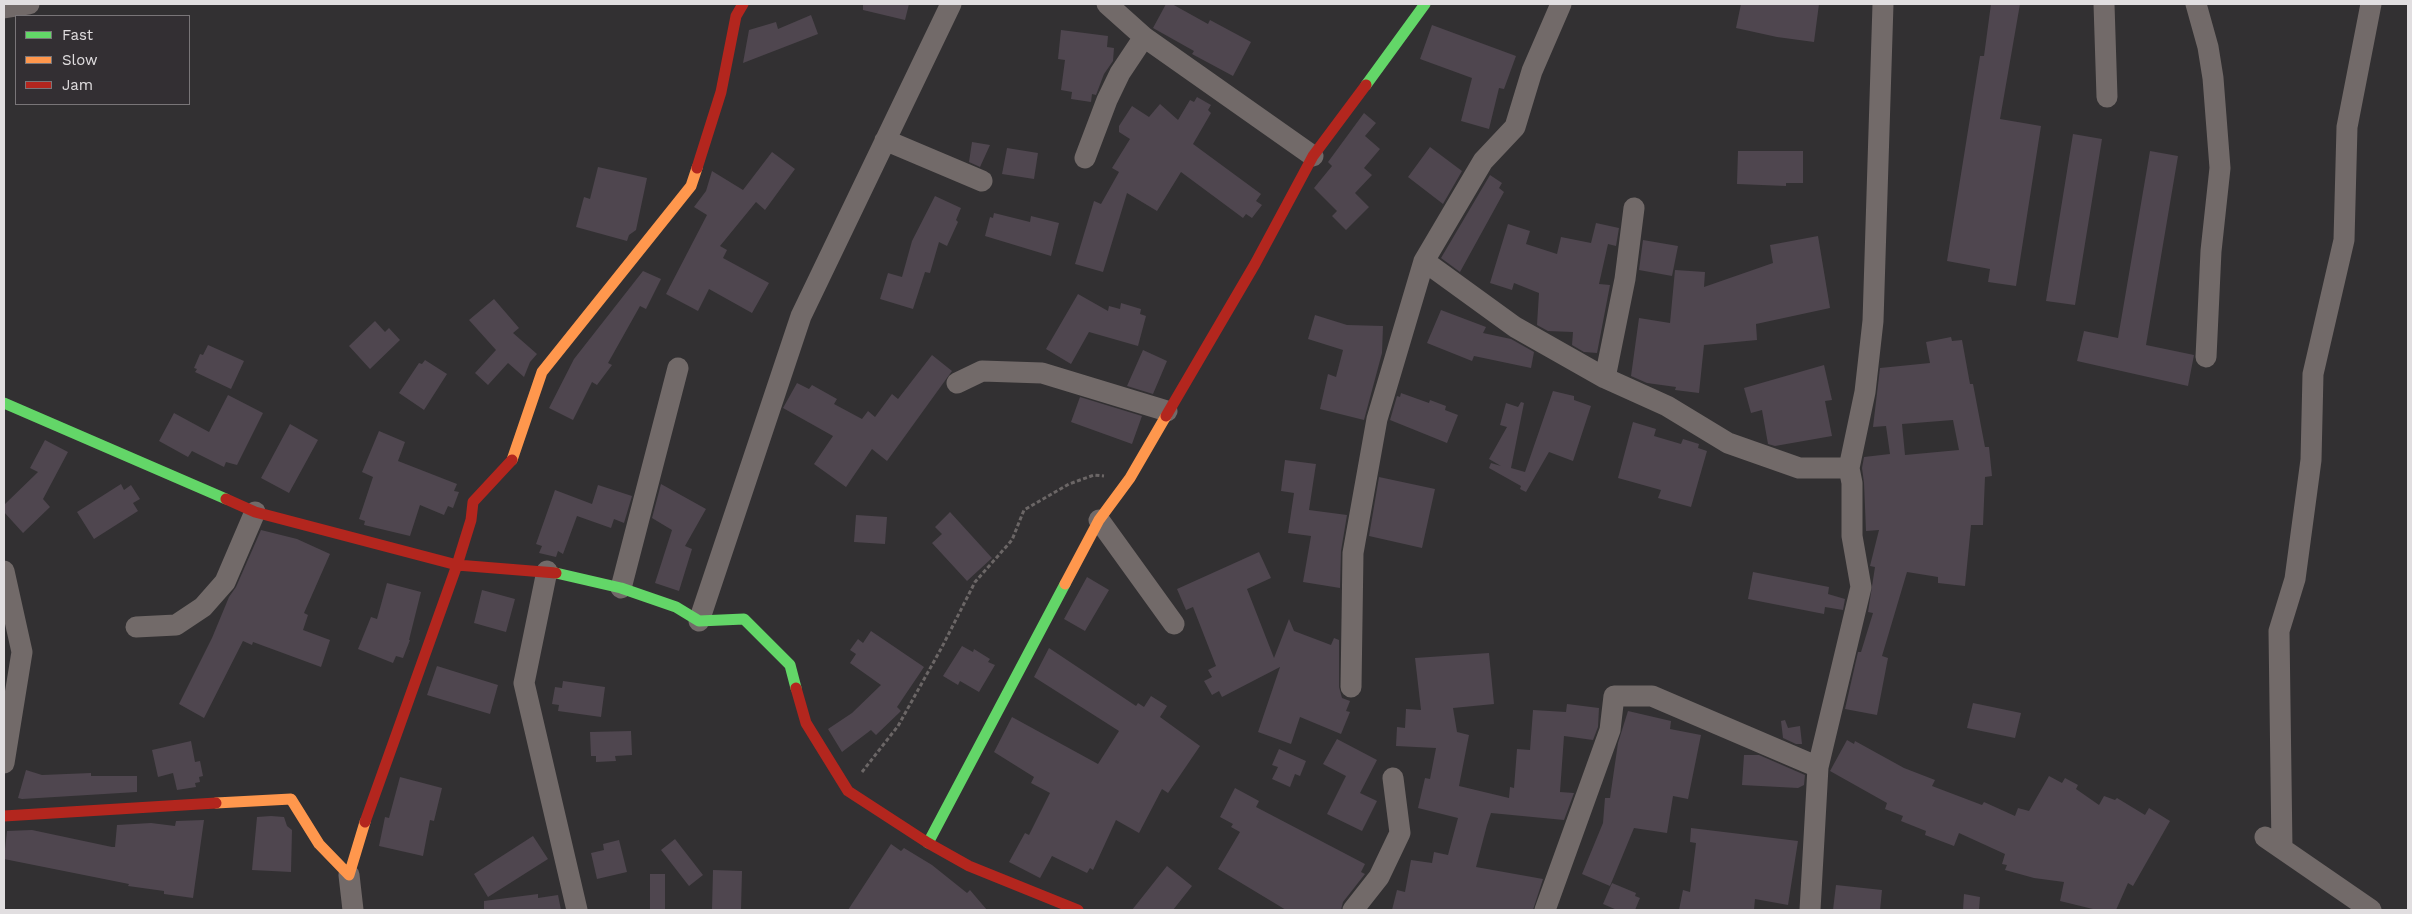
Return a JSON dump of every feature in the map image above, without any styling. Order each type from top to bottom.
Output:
[{"type":"street","points":[[4,8],[29,4]]},
{"type":"street","points":[[353,910],[349,875],[366,818],[457,565],[471,520],[473,502],[512,460],[542,372],[691,186],[721,92],[736,16],[743,4]]},
{"type":"street","points":[[699,621],[801,316],[951,4]]},
{"type":"street","points":[[1108,4],[1144,37],[1313,156]]},
{"type":"street","points":[[928,843],[1099,520],[1130,478],[1167,411],[1255,264],[1313,156],[1425,4]]},
{"type":"street","points":[[1351,686],[1353,553],[1377,419],[1424,261],[1482,161],[1515,127],[1532,71],[1560,4]]},
{"type":"street","points":[[1810,910],[1818,767],[1861,587],[1852,536],[1852,483],[1849,468],[1865,392],[1873,321],[1884,4]]},
{"type":"street","points":[[2104,4],[2107,97]]},
{"type":"street","points":[[2196,4],[2208,47],[2213,78],[2220,168],[2211,251],[2206,357]]},
{"type":"street","points":[[2282,849],[2278,631],[2294,579],[2311,460],[2313,374],[2344,240],[2347,127],[2372,4]]},
{"type":"street","points":[[1085,158],[1107,100],[1120,73],[1144,37]]},
{"type":"street","points":[[886,140],[982,181]]},
{"type":"street","points":[[1606,378],[1625,278],[1634,208]]},
{"type":"street","points":[[1424,261],[1515,327],[1606,378],[1667,406],[1728,443],[1799,468],[1849,468]]},
{"type":"street","points":[[621,588],[678,368]]},
{"type":"street","points":[[957,383],[982,371],[1042,373],[1167,411]]},
{"type":"street","points":[[4,403],[255,512],[457,565],[547,571],[621,588],[676,608],[699,621],[744,619],[790,665],[806,723],[848,791],[928,843],[969,866],[1078,910]]},
{"type":"street","points":[[136,627],[176,625],[203,607],[225,582],[255,512]]},
{"type":"street","points":[[1099,520],[1174,624]]},
{"type":"street","points":[[4,571],[13,652],[4,763]]},
{"type":"street","points":[[547,571],[524,683],[577,910]]},
{"type":"street","points":[[1544,910],[1610,730],[1614,696],[1652,696],[1818,767]]},
{"type":"street","points":[[1353,910],[1379,877],[1400,833],[1393,778]]},
{"type":"street","points":[[4,816],[291,799],[319,844],[349,875]]},
{"type":"street","points":[[2265,837],[2371,910]]},
{"type":"path","points":[[848,791],[898,726],[942,647],[975,582],[1012,540],[1024,510],[1069,484],[1094,475],[1130,478]]},
{"type":"building","points":[[863,4],[909,4],[905,20],[863,10]]},
{"type":"building","points":[[1166,4],[1172,4],[1208,24],[1210,20],[1251,42],[1233,76],[1192,54],[1194,51],[1153,28]]},
{"type":"building","points":[[1741,4],[1819,4],[1814,42],[1777,37],[1736,28]]},
{"type":"building","points":[[1991,4],[2020,4],[2000,119],[2041,126],[2016,286],[1988,282],[1990,269],[1947,261],[1980,56],[1984,56]]},
{"type":"building","points":[[811,15],[818,34],[743,63],[749,30],[776,22],[778,29]]},
{"type":"building","points":[[1432,25],[1516,56],[1504,89],[1499,88],[1489,129],[1461,121],[1472,78],[1420,59]]},
{"type":"building","points":[[1061,30],[1108,36],[1107,47],[1114,48],[1113,61],[1104,74],[1096,95],[1092,94],[1091,102],[1071,99],[1072,92],[1061,90],[1065,60],[1058,59]]},
{"type":"building","points":[[1197,97],[1211,105],[1208,110],[1211,113],[1193,144],[1261,194],[1256,201],[1262,205],[1252,218],[1246,214],[1243,218],[1181,172],[1157,211],[1127,193],[1103,272],[1075,264],[1094,201],[1101,204],[1119,172],[1112,168],[1130,139],[1119,132],[1119,126],[1132,106],[1149,117],[1160,104],[1178,120],[1190,100],[1194,102]]},
{"type":"building","points":[[1364,113],[1376,123],[1365,136],[1380,149],[1364,168],[1372,175],[1355,193],[1369,207],[1346,230],[1332,216],[1337,211],[1314,188],[1332,166],[1328,162]]},
{"type":"building","points":[[2073,134],[2102,139],[2075,305],[2046,301]]},
{"type":"building","points":[[972,142],[990,145],[980,167],[969,162]]},
{"type":"building","points":[[1430,147],[1462,171],[1443,204],[1408,177]]},
{"type":"building","points":[[1007,148],[1038,153],[1034,179],[1002,174]]},
{"type":"building","points":[[1738,151],[1803,151],[1803,183],[1786,183],[1786,186],[1737,184]]},
{"type":"building","points":[[2150,151],[2178,156],[2146,345],[2194,355],[2188,386],[2077,361],[2084,331],[2118,338]]},
{"type":"building","points":[[772,152],[795,169],[765,210],[756,202],[720,246],[727,250],[723,258],[769,283],[752,313],[709,289],[698,311],[666,294],[707,215],[694,207],[706,191],[712,171],[743,190]]},
{"type":"building","points":[[598,167],[647,178],[636,230],[629,235],[627,241],[576,227],[584,197],[590,199]]},
{"type":"building","points":[[1490,175],[1502,183],[1499,188],[1504,192],[1460,272],[1441,258]]},
{"type":"building","points":[[935,196],[961,208],[956,220],[958,222],[947,246],[939,242],[930,273],[925,272],[913,309],[880,299],[888,273],[902,277],[912,241]]},
{"type":"building","points":[[994,213],[1030,222],[1031,216],[1059,223],[1051,256],[985,236],[990,217],[993,218]]},
{"type":"building","points":[[1596,223],[1619,228],[1616,246],[1608,244],[1599,284],[1610,285],[1597,353],[1584,352],[1572,345],[1573,332],[1548,331],[1537,325],[1539,293],[1514,283],[1512,290],[1490,283],[1508,224],[1530,231],[1526,244],[1557,254],[1561,237],[1591,243]]},
{"type":"building","points":[[1818,236],[1830,308],[1756,324],[1757,340],[1704,345],[1699,393],[1675,390],[1676,387],[1647,383],[1631,376],[1639,318],[1670,323],[1675,270],[1705,272],[1704,287],[1773,263],[1770,245]]},
{"type":"building","points":[[1643,240],[1678,246],[1672,276],[1639,270]]},
{"type":"building","points":[[643,271],[661,279],[646,309],[640,306],[608,363],[612,365],[597,385],[592,382],[573,420],[549,408],[574,359]]},
{"type":"building","points":[[1078,294],[1108,311],[1109,306],[1120,309],[1121,303],[1141,309],[1140,314],[1146,316],[1138,346],[1089,332],[1071,364],[1046,349]]},
{"type":"building","points":[[494,299],[519,328],[513,333],[537,354],[530,362],[524,377],[508,363],[488,385],[475,373],[496,350],[469,320]]},
{"type":"building","points":[[1441,310],[1486,327],[1483,333],[1511,339],[1534,352],[1531,368],[1474,356],[1472,361],[1427,343]]},
{"type":"building","points":[[1315,315],[1347,325],[1383,326],[1382,353],[1364,420],[1320,409],[1328,374],[1336,377],[1343,350],[1308,339]]},
{"type":"building","points":[[375,321],[385,332],[389,328],[400,340],[370,369],[349,346]]},
{"type":"building","points":[[1951,337],[1952,341],[1962,340],[1970,384],[1973,384],[1985,447],[1989,447],[1992,476],[1985,477],[1983,525],[1971,525],[1965,586],[1938,583],[1938,577],[1907,572],[1882,656],[1888,658],[1877,715],[1845,709],[1858,652],[1861,652],[1873,613],[1868,612],[1875,567],[1870,566],[1879,530],[1866,531],[1862,468],[1864,457],[1890,454],[1886,426],[1873,427],[1880,368],[1930,363],[1926,342]],"holes":[[[1953,420],[1959,450],[1905,455],[1902,424]]]},
{"type":"building","points":[[208,345],[244,361],[231,389],[195,372],[197,369],[194,368],[200,354],[203,355]]},
{"type":"building","points":[[1143,350],[1167,361],[1153,394],[1127,386]]},
{"type":"building","points":[[932,355],[952,371],[887,461],[872,449],[846,487],[814,464],[833,436],[783,408],[797,383],[809,389],[812,385],[837,399],[834,404],[862,419],[868,411],[875,417],[892,394],[898,399]]},
{"type":"building","points":[[425,360],[447,374],[424,410],[399,393],[419,363],[422,364]]},
{"type":"building","points":[[1824,365],[1832,400],[1825,401],[1832,436],[1775,446],[1768,444],[1762,410],[1751,413],[1744,388]]},
{"type":"building","points":[[1553,391],[1574,396],[1574,400],[1591,406],[1573,461],[1549,452],[1526,492],[1520,489],[1521,486],[1489,468],[1491,463],[1501,466],[1489,459],[1507,427],[1500,425],[1506,403],[1518,407],[1521,402],[1524,403],[1511,468],[1525,472]]},
{"type":"building","points":[[1401,393],[1429,403],[1430,400],[1446,406],[1445,410],[1458,415],[1447,443],[1390,420],[1397,396],[1400,397]]},
{"type":"building","points":[[228,395],[263,413],[237,465],[226,462],[224,467],[192,451],[188,457],[159,441],[174,413],[209,432]]},
{"type":"building","points":[[1080,397],[1142,416],[1132,444],[1071,422]]},
{"type":"building","points":[[1633,422],[1656,429],[1654,436],[1681,444],[1683,439],[1699,444],[1698,448],[1707,451],[1691,507],[1658,498],[1661,490],[1618,478]]},
{"type":"building","points":[[290,424],[318,440],[289,493],[261,478]]},
{"type":"building","points":[[379,431],[405,442],[398,461],[457,484],[454,491],[459,492],[453,508],[448,506],[444,515],[420,505],[410,536],[364,525],[365,521],[359,519],[373,477],[362,472]]},
{"type":"building","points":[[45,440],[68,452],[43,499],[50,507],[23,533],[4,512],[4,505],[38,472],[30,468]]},
{"type":"building","points":[[1285,460],[1316,464],[1309,510],[1347,515],[1341,551],[1340,588],[1303,582],[1311,536],[1288,533],[1294,493],[1281,491]]},
{"type":"building","points":[[1379,477],[1435,489],[1422,548],[1369,536]]},
{"type":"building","points":[[121,484],[124,490],[131,485],[140,499],[133,503],[138,511],[94,539],[77,512]]},
{"type":"building","points":[[661,484],[706,509],[685,546],[692,549],[679,591],[655,583],[672,530],[652,518]]},
{"type":"building","points":[[598,485],[632,496],[624,523],[614,519],[611,528],[577,516],[563,554],[558,551],[556,557],[539,553],[542,546],[536,544],[555,490],[592,504]]},
{"type":"building","points":[[950,512],[992,558],[967,581],[932,543],[942,534],[935,527]]},
{"type":"building","points":[[856,515],[887,517],[885,544],[854,542]]},
{"type":"building","points":[[261,530],[297,539],[330,554],[304,613],[308,615],[303,630],[330,640],[321,667],[253,642],[252,645],[243,641],[204,718],[179,704],[212,638]]},
{"type":"building","points":[[1259,552],[1271,578],[1247,589],[1274,658],[1289,619],[1294,631],[1331,645],[1334,638],[1339,640],[1339,687],[1342,698],[1350,701],[1346,711],[1350,712],[1341,734],[1300,717],[1291,744],[1258,732],[1280,667],[1222,697],[1219,691],[1212,695],[1204,681],[1212,677],[1208,670],[1216,666],[1193,607],[1186,610],[1177,589]]},
{"type":"building","points":[[1753,572],[1829,587],[1828,594],[1845,599],[1843,610],[1825,607],[1824,614],[1748,599]]},
{"type":"building","points":[[1087,577],[1109,590],[1085,631],[1064,619]]},
{"type":"building","points":[[387,583],[421,592],[410,640],[403,658],[396,656],[393,663],[358,649],[371,617],[377,619]]},
{"type":"building","points":[[482,590],[515,599],[506,632],[474,623]]},
{"type":"building","points":[[871,631],[924,667],[897,707],[901,711],[876,735],[871,730],[842,752],[828,729],[852,713],[881,685],[850,663],[856,654],[850,650],[858,639],[863,643]]},
{"type":"building","points":[[962,646],[973,652],[974,649],[990,659],[988,662],[995,665],[979,692],[960,681],[958,685],[943,676]]},
{"type":"building","points":[[1049,648],[1136,706],[1138,703],[1144,707],[1151,696],[1167,706],[1160,717],[1200,746],[1168,793],[1162,789],[1139,833],[1116,820],[1093,870],[1090,868],[1087,873],[1052,856],[1040,878],[1009,862],[1025,833],[1029,835],[1050,793],[1031,783],[1034,777],[994,752],[1012,717],[1098,764],[1119,731],[1034,677]]},
{"type":"building","points":[[1489,653],[1494,704],[1453,708],[1457,732],[1469,735],[1459,786],[1509,798],[1510,787],[1514,788],[1517,749],[1530,750],[1533,710],[1566,712],[1567,704],[1599,708],[1598,727],[1593,740],[1564,736],[1560,792],[1574,793],[1564,820],[1491,813],[1487,825],[1476,867],[1543,879],[1533,910],[1392,910],[1397,890],[1405,892],[1411,860],[1432,863],[1434,852],[1448,855],[1458,818],[1418,808],[1425,778],[1430,779],[1436,748],[1396,746],[1397,727],[1405,728],[1406,709],[1421,710],[1415,658]]},
{"type":"building","points":[[437,666],[498,685],[490,714],[427,695]]},
{"type":"building","points":[[563,681],[605,687],[601,717],[558,711],[559,705],[552,704],[555,687],[562,688]]},
{"type":"building","points":[[1973,703],[2021,713],[2015,738],[1967,728]]},
{"type":"building","points":[[1628,711],[1671,721],[1670,729],[1701,735],[1688,799],[1673,796],[1667,833],[1634,828],[1610,886],[1582,874],[1603,823],[1605,798],[1610,798],[1618,743]]},
{"type":"building","points":[[1785,720],[1788,728],[1800,726],[1802,744],[1796,744],[1783,738],[1781,721]]},
{"type":"building","points":[[631,731],[632,755],[615,756],[616,761],[596,762],[596,756],[591,756],[590,732]]},
{"type":"building","points":[[1337,739],[1377,760],[1360,793],[1377,801],[1362,831],[1327,814],[1346,776],[1323,764]]},
{"type":"building","points":[[1847,740],[1854,744],[1855,741],[1904,768],[1935,780],[1932,786],[1982,805],[1984,802],[2015,816],[2018,808],[2029,811],[2049,776],[2062,783],[2065,778],[2078,785],[2076,789],[2099,805],[2104,796],[2115,800],[2117,798],[2145,815],[2149,808],[2170,821],[2133,886],[2128,883],[2116,910],[2097,910],[2060,901],[2064,882],[2034,878],[2005,870],[2007,865],[2002,864],[2005,854],[1959,833],[1954,846],[1925,835],[1926,831],[1901,821],[1903,816],[1885,809],[1887,803],[1830,771]]},
{"type":"building","points":[[191,741],[195,762],[200,761],[203,776],[199,777],[200,782],[195,783],[196,787],[177,790],[173,773],[158,777],[152,750]]},
{"type":"building","points":[[1279,749],[1306,761],[1300,776],[1295,774],[1290,787],[1272,779],[1278,767],[1272,765]]},
{"type":"building","points":[[1744,755],[1759,755],[1805,775],[1804,785],[1798,788],[1742,785]]},
{"type":"building","points":[[26,770],[42,775],[91,773],[91,776],[137,776],[137,792],[22,799],[18,798]]},
{"type":"building","points":[[400,777],[442,788],[434,821],[430,820],[423,856],[379,846],[385,817],[389,818]]},
{"type":"building","points":[[1235,788],[1259,801],[1256,807],[1365,864],[1361,872],[1365,874],[1343,902],[1341,910],[1286,910],[1218,869],[1240,832],[1231,827],[1233,824],[1220,817]]},
{"type":"building","points":[[257,817],[284,817],[287,826],[292,830],[291,872],[252,870]]},
{"type":"building","points":[[204,820],[193,898],[164,894],[164,891],[128,886],[129,884],[4,859],[7,831],[32,830],[115,847],[117,825],[151,823],[175,826],[176,821]]},
{"type":"building","points":[[1691,828],[1798,841],[1788,905],[1755,899],[1754,910],[1679,910],[1683,890],[1690,892],[1696,843],[1690,842]]},
{"type":"building","points":[[533,836],[548,859],[488,897],[474,874]]},
{"type":"building","points":[[675,839],[703,875],[689,886],[661,850]]},
{"type":"building","points":[[619,840],[627,872],[597,879],[591,853],[604,850],[603,844]]},
{"type":"building","points":[[891,844],[901,851],[904,848],[932,865],[967,893],[970,890],[987,910],[848,910]]},
{"type":"building","points":[[1167,866],[1192,886],[1173,910],[1132,910]]},
{"type":"building","points":[[713,870],[742,871],[741,910],[712,910]]},
{"type":"building","points":[[650,874],[665,874],[665,909],[650,909]]},
{"type":"building","points":[[1612,883],[1636,893],[1635,896],[1640,898],[1635,910],[1617,910],[1603,904]]},
{"type":"building","points":[[1836,885],[1882,890],[1880,910],[1833,910]]},
{"type":"building","points":[[538,894],[538,898],[558,895],[561,910],[484,910],[484,901]]},
{"type":"building","points":[[1964,894],[1980,897],[1979,910],[1963,910]]},
{"type":"traffic: fast","points":[[1366,85],[1425,4]]},
{"type":"traffic: fast","points":[[4,403],[226,499]]},
{"type":"traffic: fast","points":[[556,573],[621,588],[676,607],[699,621],[744,619],[790,665],[796,688]]},
{"type":"traffic: fast","points":[[928,843],[1065,584]]},
{"type":"traffic: slow","points":[[512,460],[542,372],[691,186],[697,168]]},
{"type":"traffic: slow","points":[[1065,584],[1099,520],[1130,478],[1166,416]]},
{"type":"traffic: slow","points":[[216,803],[291,799],[319,844],[349,875],[365,822]]},
{"type":"traffic: jam","points":[[697,168],[721,92],[736,16],[743,4]]},
{"type":"traffic: jam","points":[[1166,416],[1255,264],[1313,156],[1366,85]]},
{"type":"traffic: jam","points":[[365,822],[457,565],[471,520],[473,502],[512,460]]},
{"type":"traffic: jam","points":[[226,499],[255,512],[457,565],[556,573]]},
{"type":"traffic: jam","points":[[796,688],[806,723],[848,791],[928,843],[969,866],[1078,910]]},
{"type":"traffic: jam","points":[[4,816],[216,803]]}]
